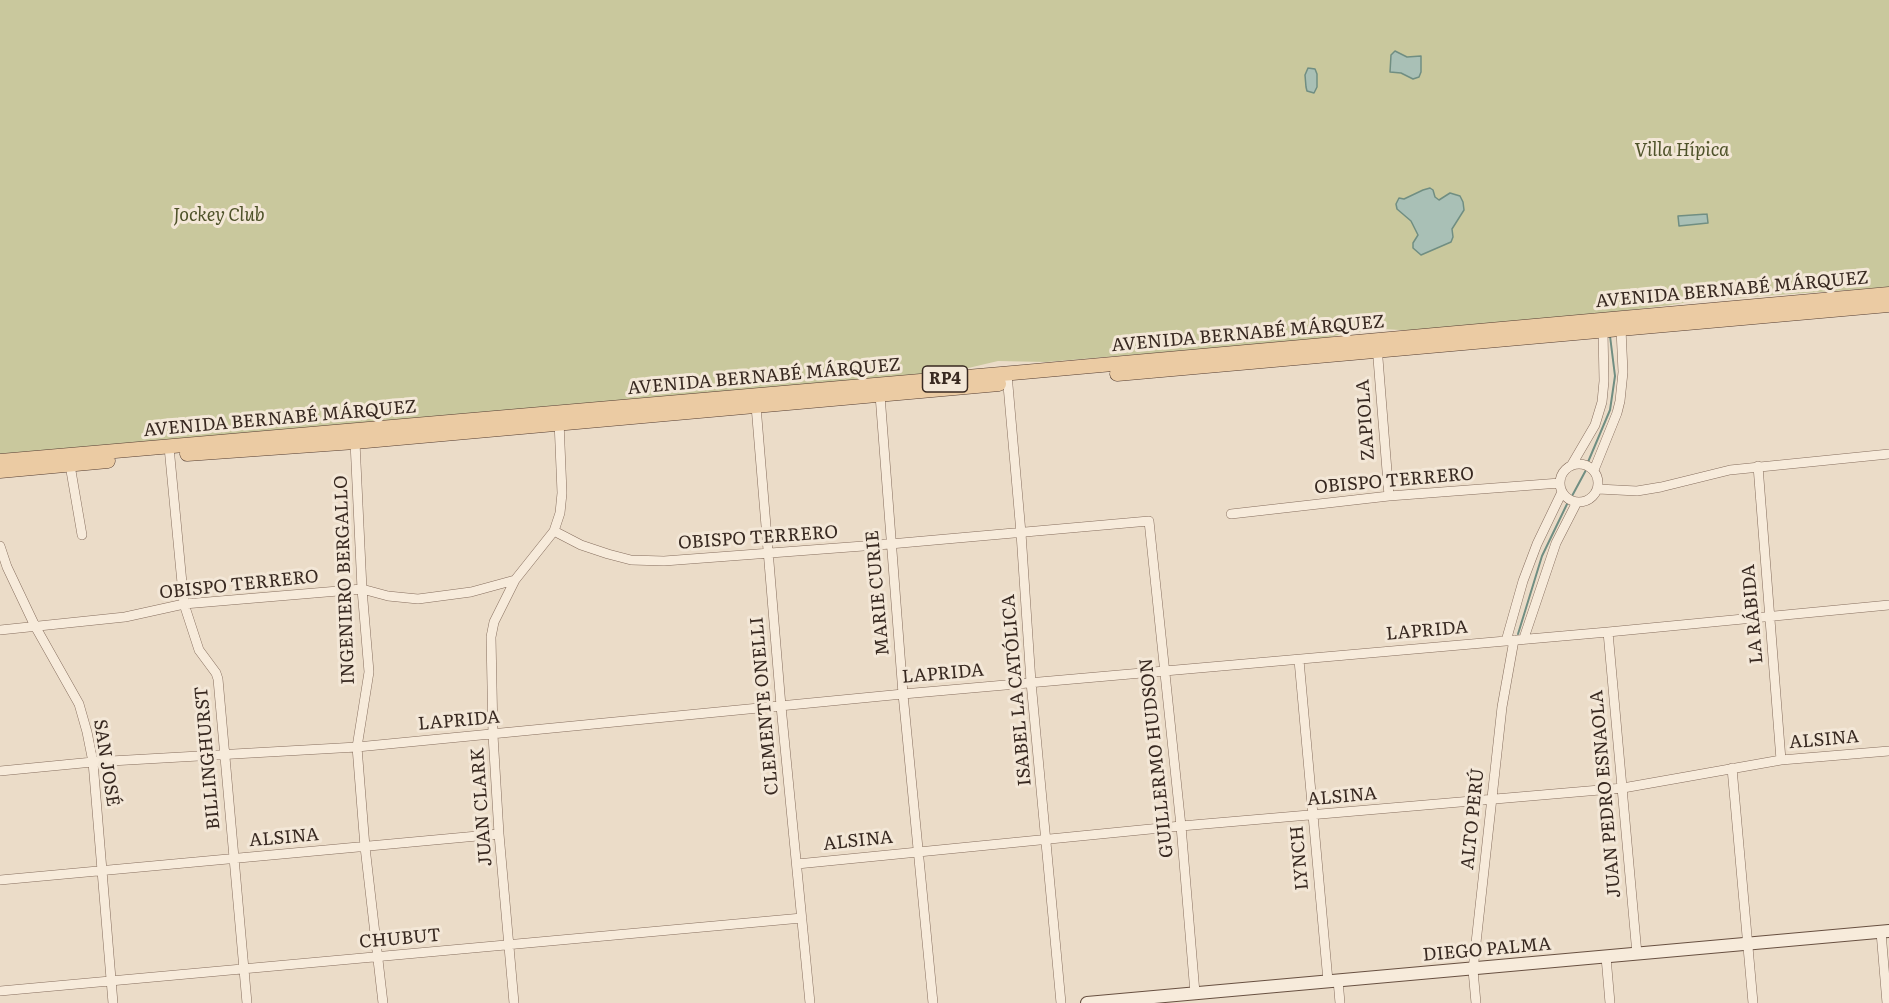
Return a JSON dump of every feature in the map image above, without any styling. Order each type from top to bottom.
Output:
[{"type":"main road","name":"AVENIDA BERNABÉ MÁRQUEZ","points":[[0,471],[70,465],[169,451],[1377,346],[1889,294]]},
{"type":"main road","name":"AVENIDA BERNABÉ MÁRQUEZ","points":[[1377,346],[1603,331],[1889,304]]},
{"type":"main road","name":"AVENIDA BERNABÉ MÁRQUEZ","points":[[0,461],[355,442],[559,418],[756,406],[880,395],[1007,379]]},
{"type":"main road","name":"DIEGO PALMA","points":[[1087,1003],[1190,997],[1333,981],[1885,932]]},
{"type":"street","points":[[1594,470],[1620,401],[1623,372],[1622,329]]},
{"type":"street","points":[[1571,466],[1583,464],[1594,470],[1598,479],[1598,489],[1592,498],[1576,502],[1566,497],[1561,487],[1563,473],[1571,466],[1594,425],[1602,402],[1603,331]]},
{"type":"street","name":"ZAPIOLA","points":[[1377,346],[1389,496]]},
{"type":"street","name":"ISABEL LA CATÓLICA","points":[[1007,379],[1031,682],[1061,1003]]},
{"type":"street","name":"MARIE CURIE","points":[[880,395],[903,694],[933,1003]]},
{"type":"street","name":"CLEMENTE ONELLI","points":[[756,406],[781,706],[810,1003]]},
{"type":"street","name":"JUAN CLARK","points":[[514,1003],[499,834],[493,735],[491,637],[494,622],[515,580],[554,531],[560,513],[562,493],[559,418]]},
{"type":"street","name":"INGENIERO BERGALLO","points":[[355,442],[362,589],[369,672],[357,747],[365,847],[383,1003]]},
{"type":"street","name":"BILLINGHURST","points":[[169,451],[184,604],[199,650],[219,679],[247,1003]]},
{"type":"street","points":[[1598,489],[1637,491],[1661,488],[1730,470],[1889,454]]},
{"type":"street","points":[[70,465],[82,535]]},
{"type":"street","name":"LA RÁBIDA","points":[[1758,466],[1781,760]]},
{"type":"street","name":"OBISPO TERRERO","points":[[1231,514],[1389,496],[1561,487]]},
{"type":"street","name":"ALTO PERÚ","points":[[1476,1003],[1473,970],[1510,640],[1537,544],[1561,487]]},
{"type":"street","points":[[1524,638],[1556,543],[1576,502]]},
{"type":"street","name":"OBISPO TERRERO","points":[[554,531],[581,545],[608,555],[631,560],[664,561],[1149,521]]},
{"type":"street","name":"GUILLERMO HUDSON","points":[[1149,521],[1181,826],[1190,997]]},
{"type":"street","name":"SAN JOSÉ","points":[[0,546],[7,567],[35,626],[79,704],[93,762],[113,1003]]},
{"type":"street","name":"OBISPO TERRERO","points":[[0,630],[125,617],[184,604],[362,589],[388,596],[418,599],[471,592],[515,580]]},
{"type":"street","name":"LAPRIDA","points":[[0,771],[93,762],[357,747],[1031,682],[1299,660],[1889,605]]},
{"type":"street","name":"JUAN PEDRO ESNAOLA","points":[[1608,632],[1637,954]]},
{"type":"street","name":"LYNCH","points":[[1299,660],[1313,816],[1333,981],[1340,1003]]},
{"type":"street","name":"ALSINA","points":[[797,864],[1181,826],[1623,788],[1781,760],[1889,751]]},
{"type":"street","points":[[1732,768],[1753,1003]]},
{"type":"street","name":"ALSINA","points":[[0,880],[499,834]]},
{"type":"street","name":"CHUBUT","points":[[0,991],[802,918]]},
{"type":"street","points":[[1885,932],[1887,1003]]},
{"type":"street","points":[[1606,957],[1610,1003]]},
{"type":"green space","name":"Jockey Club","points":[[0,0],[1889,0],[1889,287],[1694,301],[1546,320],[1416,331],[1384,329],[1346,333],[1323,339],[1046,362],[998,361],[947,373],[588,406],[558,405],[505,412],[0,454]]},
{"type":"shaded area","points":[[1395,51],[1407,57],[1421,56],[1419,77],[1413,79],[1401,73],[1390,72],[1391,55]]},
{"type":"shaded area","points":[[1308,68],[1315,69],[1317,74],[1317,87],[1314,93],[1307,91],[1306,87],[1305,75]]},
{"type":"shaded area","points":[[1430,188],[1439,200],[1450,193],[1460,196],[1464,210],[1452,229],[1451,242],[1421,255],[1413,248],[1418,235],[1411,221],[1397,209],[1396,204],[1399,198],[1404,199]]},
{"type":"shaded area","points":[[1707,214],[1708,223],[1679,226],[1678,216]]},
{"type":"waterway","points":[[1588,462],[1610,410],[1615,376],[1610,336]]},
{"type":"waterway","points":[[1572,496],[1586,470]]},
{"type":"waterway","points":[[1518,634],[1542,556],[1568,502]]},
{"type":"park label","name":"Villa Hípica","points":[[1682,151]]}]
